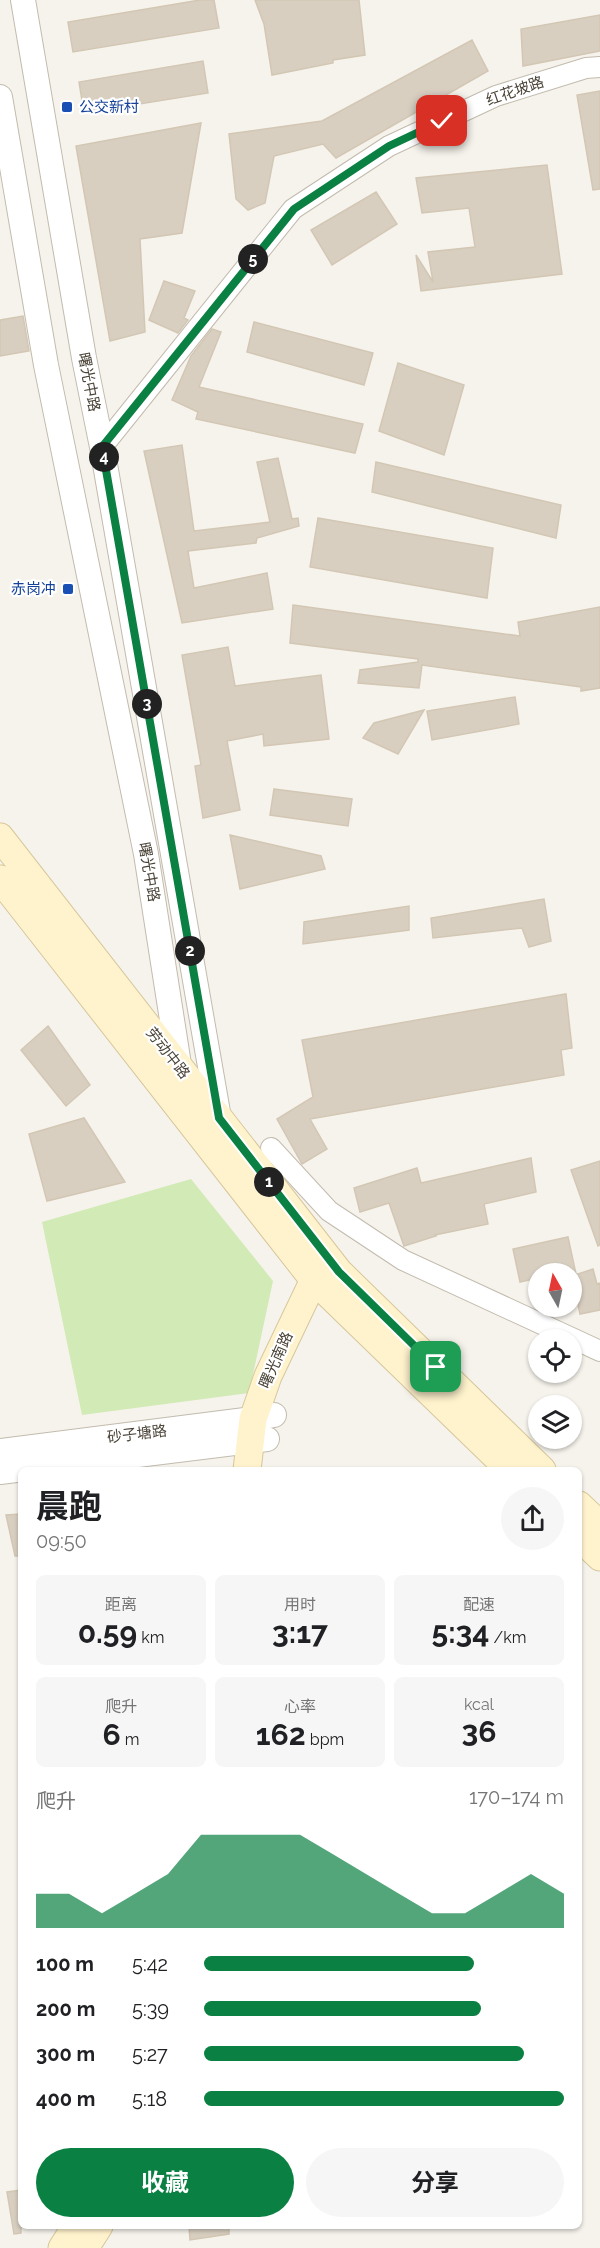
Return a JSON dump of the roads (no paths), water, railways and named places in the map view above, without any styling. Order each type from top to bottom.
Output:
[{"type":"main road","name":"劳动中路","points":[[0,837],[219,1118],[326,1275],[539,1467]]},
{"type":"main road","name":"劳动中路","points":[[0,879],[186,1118],[326,1275],[507,1467]]},
{"type":"main road","name":"曙光南路","points":[[262,1467],[261,1428],[268,1376],[326,1275]]},
{"type":"main road","name":"曙光南路","points":[[248,1467],[261,1428]]},
{"type":"main road","points":[[582,1508],[600,1525]]},
{"type":"main road","points":[[582,1540],[600,1557]]},
{"type":"main road","points":[[62,2248],[74,2229]]},
{"type":"main road","points":[[85,2248],[97,2229]]},
{"type":"street","name":"曙光中路","points":[[23,0],[219,1118]]},
{"type":"street","name":"红花坡路","points":[[102,447],[294,209],[389,146],[496,96],[586,68],[600,67]]},
{"type":"street","name":"曙光中路","points":[[0,97],[46,365],[146,854],[186,1118]]},
{"type":"street","points":[[271,1148],[328,1211],[403,1260],[600,1351]]},
{"type":"street","name":"砂子塘路","points":[[0,1451],[261,1428]]},
{"type":"street","name":"砂子塘路","points":[[30,1467],[261,1428]]},
{"type":"street","name":"砂子塘路","points":[[0,1472],[18,1469]]},
{"type":"place","name":"公交新村","points":[[67,107]]},
{"type":"place","name":"赤岗冲","points":[[68,589]]}]
